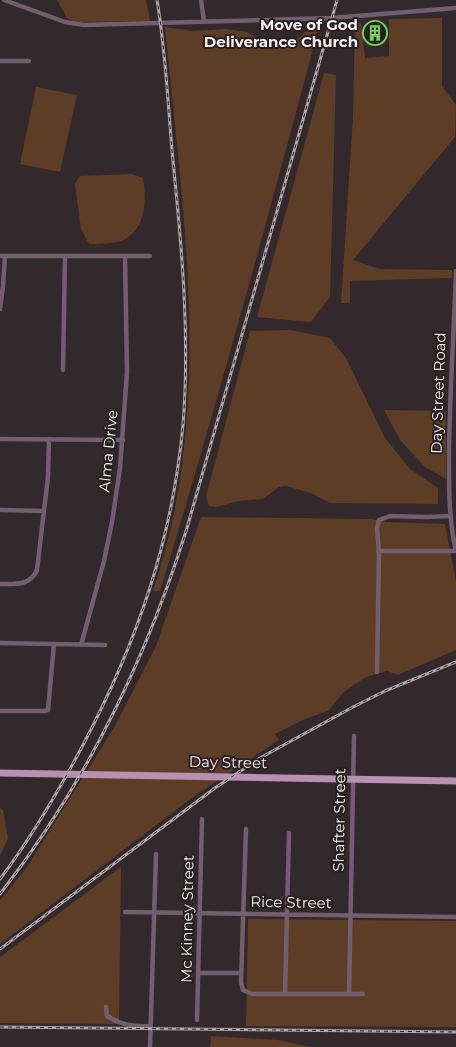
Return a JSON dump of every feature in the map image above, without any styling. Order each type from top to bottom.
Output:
[{"type":"main road","name":"Day Street","points":[[0,773],[456,781]]},
{"type":"street","points":[[4,0],[78,25],[332,18],[456,8]]},
{"type":"street","points":[[201,0],[204,21]]},
{"type":"street","points":[[0,61],[29,61]]},
{"type":"street","points":[[0,309],[3,286],[2,256],[150,256]]},
{"type":"street","points":[[63,370],[65,256]]},
{"type":"street","name":"Alma Drive","points":[[81,645],[98,586],[109,538],[123,440],[128,344],[126,256]]},
{"type":"street","name":"Day Street Road","points":[[456,271],[449,423],[449,496],[456,551]]},
{"type":"street","points":[[0,439],[123,440]]},
{"type":"street","points":[[0,584],[24,583],[35,574],[38,567],[48,478],[49,439]]},
{"type":"street","points":[[0,510],[44,512]]},
{"type":"street","points":[[377,672],[379,659],[377,528],[379,520],[390,516],[451,516]]},
{"type":"street","points":[[378,551],[456,551]]},
{"type":"street","points":[[0,643],[104,645]]},
{"type":"street","points":[[0,711],[48,710],[54,644]]},
{"type":"street","name":"Shafter Street","points":[[349,994],[354,736]]},
{"type":"street","name":"Mc Kinney Street","points":[[197,1020],[202,818]]},
{"type":"street","points":[[246,829],[241,973],[241,985],[245,991],[252,994],[363,994]]},
{"type":"street","points":[[285,994],[289,833]]},
{"type":"street","points":[[150,1047],[156,854]]},
{"type":"street","name":"Rice Street","points":[[125,912],[456,917]]},
{"type":"street","points":[[198,973],[241,973]]},
{"type":"street","points":[[106,1007],[107,1016],[114,1020],[134,1027],[150,1026]]},
{"type":"shaded area","points":[[57,0],[146,0],[150,21],[76,22],[67,18]]},
{"type":"shaded area","points":[[442,18],[442,86],[456,105],[455,137],[353,260],[379,269],[452,270],[452,278],[350,281],[350,303],[341,303],[353,116],[355,21],[361,23],[365,58],[389,56],[389,19]]},
{"type":"shaded area","points":[[319,26],[262,239],[202,450],[160,591],[153,591],[172,522],[184,452],[189,382],[189,311],[185,240],[165,27],[191,31],[226,29],[247,32],[258,38],[280,41],[299,38],[305,32]]},
{"type":"shaded area","points":[[324,73],[336,75],[330,297],[311,322],[257,317]]},
{"type":"shaded area","points":[[36,87],[77,95],[60,172],[20,164]]},
{"type":"shaded area","points":[[132,174],[143,178],[145,196],[143,214],[136,230],[121,241],[89,244],[81,229],[75,184],[80,176]]},
{"type":"shaded area","points":[[290,330],[330,338],[346,358],[385,438],[410,469],[438,488],[438,504],[330,503],[311,493],[286,486],[279,487],[263,499],[239,501],[216,507],[209,506],[206,496],[250,331]]},
{"type":"shaded area","points":[[384,410],[446,411],[446,479],[425,467],[400,440]]},
{"type":"shaded area","points":[[201,517],[372,519],[387,522],[445,524],[456,581],[456,650],[398,675],[387,671],[366,677],[344,692],[328,711],[305,719],[275,734],[279,740],[197,794],[0,944],[0,900],[25,870],[115,726],[156,646]]},
{"type":"shaded area","points":[[0,807],[3,810],[8,838],[0,856]]},
{"type":"shaded area","points":[[121,867],[119,1024],[0,1023],[0,957]]},
{"type":"shaded area","points":[[248,919],[456,921],[456,1027],[246,1026]]},
{"type":"shaded area","points":[[211,1036],[278,1040],[311,1047],[210,1047]]},
{"type":"railway","points":[[0,879],[34,831],[54,797],[83,745],[120,668],[149,590],[161,551],[178,468],[185,392],[184,293],[165,60],[157,0]]},
{"type":"railway","points":[[0,894],[31,852],[86,765],[132,673],[171,577],[187,528],[337,0]]},
{"type":"railway","points":[[0,949],[215,788],[260,758],[385,691],[456,662]]},
{"type":"railway","points":[[0,1027],[456,1032]]},
{"type":"place","name":"Move of God Deliverance Church","points":[[375,33]]}]
